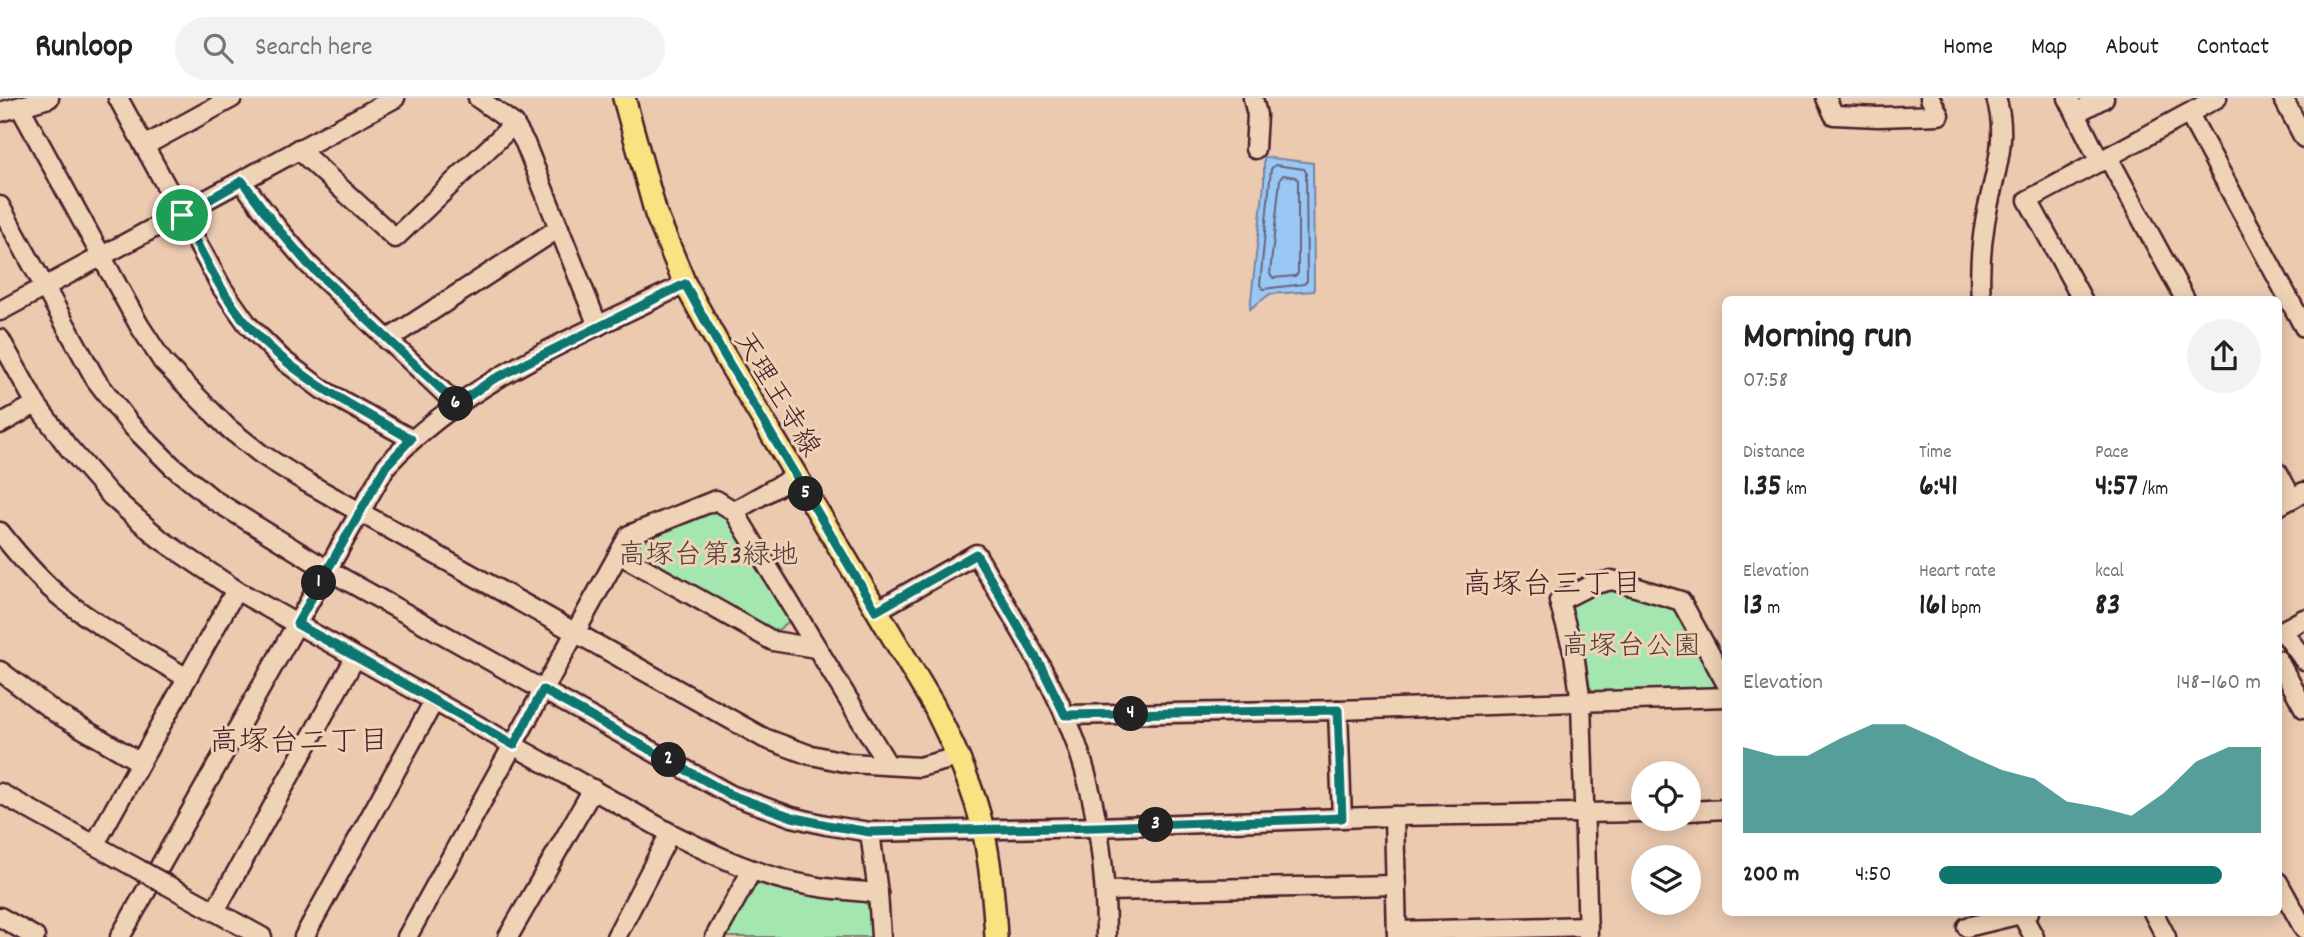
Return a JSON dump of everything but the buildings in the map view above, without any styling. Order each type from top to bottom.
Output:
[{"type":"main road","name":"天理王寺線","points":[[624,98],[656,214],[685,284],[723,353],[934,706],[958,757],[983,829],[996,937]]},
{"type":"street","points":[[0,112],[49,98]]},
{"type":"street","points":[[118,98],[222,288],[248,325],[283,360],[323,390],[411,439]]},
{"type":"street","points":[[144,146],[232,98]]},
{"type":"street","points":[[0,311],[395,98]]},
{"type":"street","points":[[478,98],[514,124],[598,326]]},
{"type":"street","points":[[1253,98],[1257,115],[1255,149]]},
{"type":"street","points":[[1826,98],[1834,115],[1939,115],[1930,98]]},
{"type":"street","points":[[1981,296],[1985,222],[2002,148],[2001,120],[1996,98]]},
{"type":"street","points":[[2104,98],[2072,106],[2183,296]]},
{"type":"street","points":[[2080,296],[2028,200],[2217,98]]},
{"type":"street","points":[[2283,98],[2304,138]]},
{"type":"street","points":[[20,107],[139,326],[163,362],[198,400],[261,454],[359,512],[764,738],[807,754],[849,763],[919,766],[958,757]]},
{"type":"street","points":[[2189,114],[2304,327]]},
{"type":"street","points":[[298,149],[394,238],[514,124]]},
{"type":"street","points":[[242,181],[308,264],[457,404]]},
{"type":"street","points":[[0,206],[96,380],[146,440],[172,466],[214,500],[326,569],[731,795],[792,817],[870,832],[1394,816],[1631,812]]},
{"type":"street","points":[[387,340],[559,228]]},
{"type":"street","points":[[120,937],[386,466],[411,439],[492,380],[685,284]]},
{"type":"street","points":[[0,339],[36,404],[68,447],[111,496],[160,539],[236,590],[670,834],[752,870],[811,886],[878,893]]},
{"type":"street","points":[[0,424],[36,404]]},
{"type":"street","points":[[734,511],[796,476]]},
{"type":"street","points":[[2282,480],[2292,499]]},
{"type":"street","points":[[407,937],[629,535],[716,500],[734,511],[888,765]]},
{"type":"street","points":[[0,532],[34,572],[62,598],[96,623],[187,678]]},
{"type":"street","points":[[619,554],[773,641],[816,648]]},
{"type":"street","points":[[876,611],[976,554],[1042,668],[1065,715],[1079,754],[1097,827],[1106,891],[1106,937]]},
{"type":"street","points":[[1394,816],[1397,934],[1588,932],[1581,702],[1574,654],[1559,601],[1591,585],[1612,580],[1681,601],[1722,675]]},
{"type":"street","points":[[95,844],[236,590]]},
{"type":"street","points":[[2282,631],[2304,619]]},
{"type":"street","points":[[2282,633],[2304,660]]},
{"type":"street","points":[[215,911],[355,658]]},
{"type":"street","points":[[2282,667],[2304,708]]},
{"type":"street","points":[[0,671],[56,713],[140,762]]},
{"type":"street","points":[[1065,715],[1338,710],[1722,697]]},
{"type":"street","points":[[304,937],[434,701]]},
{"type":"street","points":[[1338,710],[1342,818]]},
{"type":"street","points":[[508,937],[593,789]]},
{"type":"street","points":[[0,793],[262,937]]},
{"type":"street","points":[[1701,810],[1722,809]]},
{"type":"street","points":[[870,832],[881,937]]},
{"type":"street","points":[[616,937],[670,834]]},
{"type":"street","points":[[715,937],[752,870]]},
{"type":"street","points":[[1106,891],[1396,885]]},
{"type":"street","points":[[2282,889],[2304,929]]},
{"type":"street","points":[[1967,925],[2010,916]]},
{"type":"street","points":[[2026,916],[2034,937]]},
{"type":"street","points":[[2155,916],[2166,937]]},
{"type":"street","points":[[0,917],[35,937]]},
{"type":"green space","name":"高塚台第3緑地","points":[[719,509],[724,511],[791,620],[774,633],[641,558],[638,553],[640,541],[645,537]]},
{"type":"green space","name":"高塚台公園","points":[[1615,589],[1670,605],[1679,611],[1717,682],[1712,691],[1596,693],[1589,687],[1571,613],[1573,603],[1593,592]]},
{"type":"green space","points":[[765,883],[811,894],[863,901],[874,910],[875,937],[725,937],[752,886]]},
{"type":"water","points":[[1264,157],[1313,163],[1314,291],[1270,294],[1250,309],[1264,184]]},
{"type":"district","name":"高塚台三丁目","points":[[1552,583]]},
{"type":"district","name":"高塚台二丁目","points":[[299,740]]},
{"type":"route","points":[[242,181],[308,264],[457,404],[492,380],[685,284],[876,611],[976,554],[1042,668],[1065,715],[1338,710],[1342,818],[870,832],[792,817],[731,795],[543,690],[514,745],[297,624],[386,466],[411,439],[323,390],[283,360],[248,325],[222,288],[182,215],[242,181]]}]
